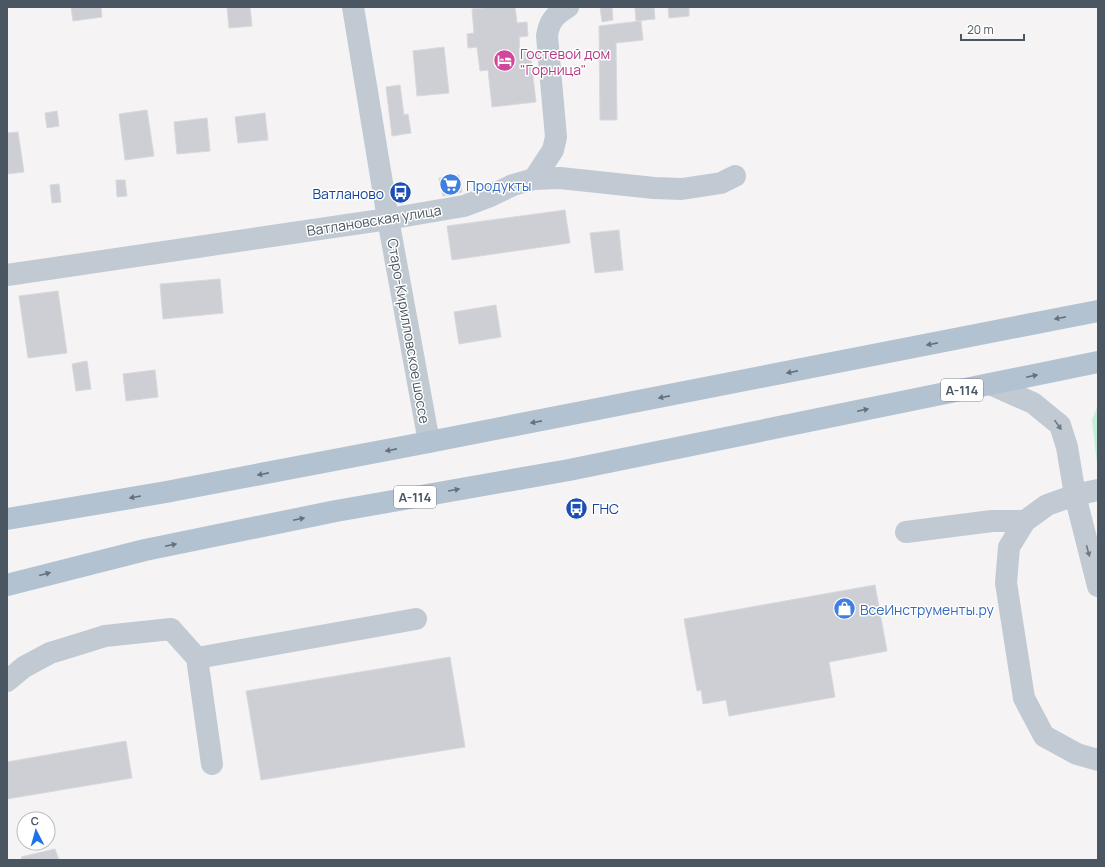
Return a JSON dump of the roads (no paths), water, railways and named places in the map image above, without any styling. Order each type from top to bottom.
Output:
[{"type":"main road","points":[[7,519],[166,492],[429,442],[1098,311]]},
{"type":"main road","name":"А-114","points":[[7,584],[145,550],[328,513],[569,470],[1098,362]]},
{"type":"street","name":"Старо-Кирилловское шоссе","points":[[353,7],[388,219],[429,442]]},
{"type":"street","points":[[534,179],[553,150],[556,138],[547,36],[548,24],[555,16],[568,7]]},
{"type":"street","name":"Ватлановская улица","points":[[7,275],[388,219],[464,206],[513,185],[534,179],[560,178],[646,187],[682,189],[721,183],[736,176]]},
{"type":"street","points":[[990,384],[1033,403],[1060,426],[1067,447],[1075,495],[1098,586]]},
{"type":"street","points":[[1098,490],[1075,495],[1047,505],[1024,521],[1009,547],[1006,583],[1024,698],[1044,736],[1077,754],[1098,760]]},
{"type":"street","points":[[906,532],[992,522],[1024,521]]},
{"type":"street","points":[[197,658],[416,618]]},
{"type":"street","points":[[7,681],[24,667],[50,653],[105,636],[171,629],[197,658],[212,764]]},
{"type":"place","name":"Гостевой дом \"Горница\"","points":[[505,61]]},
{"type":"place","name":"Продукты","points":[[451,185]]},
{"type":"place","name":"Ватланово","points":[[400,193]]},
{"type":"place","name":"ГНС","points":[[577,508]]},
{"type":"place","name":"ВсеИнструменты.ру","points":[[844,609]]}]
